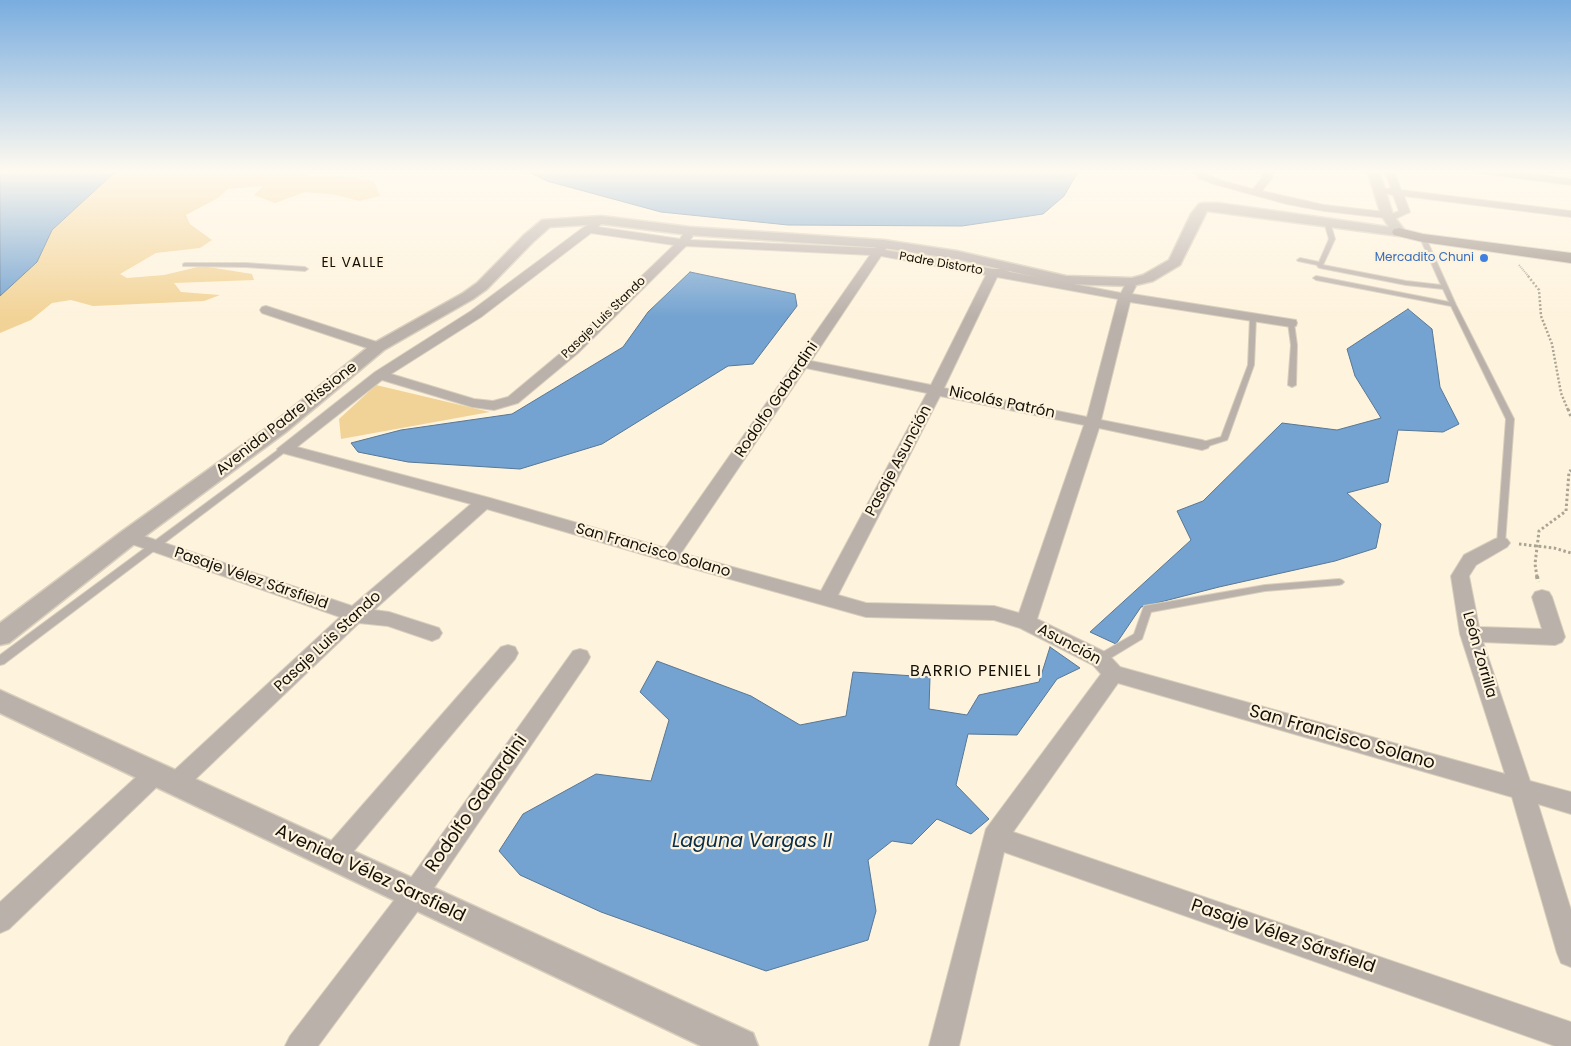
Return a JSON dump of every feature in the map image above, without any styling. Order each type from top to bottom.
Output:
[{"type":"main road","points":[[1399,232],[1418,230],[1571,252]]},
{"type":"main road","points":[[1399,232],[1423,238],[1571,258]]},
{"type":"street","points":[[1132,282],[1148,278],[1175,262],[1195,219]]},
{"type":"street","points":[[1304,219],[1399,232]]},
{"type":"street","points":[[1389,219],[1399,232]]},
{"type":"street","name":"Padre Distorto","points":[[584,224],[601,220],[686,237]]},
{"type":"street","name":"Avenida Padre Rissione","points":[[0,636],[129,537],[279,428],[378,347],[468,296],[482,286],[528,239],[547,223],[584,224]]},
{"type":"street","name":"Padre Distorto","points":[[584,224],[686,237],[880,248],[957,255],[1066,280],[1132,282]]},
{"type":"street","name":"Avenida Padre Rissione","points":[[285,449],[380,375],[476,314],[584,224]]},
{"type":"street","name":"Pasaje Luis Stando","points":[[380,375],[472,403],[494,406],[514,400],[573,350],[686,237]]},
{"type":"street","name":"Padre Distorto","points":[[880,248],[993,273],[1125,297],[1291,323]]},
{"type":"street","name":"Rodolfo Gabardini","points":[[669,556],[880,248]]},
{"type":"street","points":[[993,273],[1029,272]]},
{"type":"street","name":"Pasaje Asunción","points":[[826,599],[936,389],[993,273]]},
{"type":"street","name":"Asunción","points":[[944,1046],[995,837],[1107,666],[1026,622],[1093,422],[1125,297],[1132,282]]},
{"type":"street","points":[[266,310],[378,347]]},
{"type":"street","name":"Nicolás Patrón","points":[[802,363],[1202,445]]},
{"type":"street","points":[[279,428],[304,435]]},
{"type":"street","name":"San Francisco Solano","points":[[285,449],[484,502],[669,556],[866,610],[994,613],[1026,622]]},
{"type":"street","name":"Pasaje Luis Stando","points":[[0,920],[355,616],[484,502]]},
{"type":"street","name":"Pasaje Vélez Sársfield","points":[[129,537],[355,616],[389,619],[432,633]]},
{"type":"street","name":"León Zorrilla","points":[[1501,543],[1470,560],[1460,576],[1470,634],[1521,788],[1571,952]]},
{"type":"street","points":[[1470,634],[1556,637],[1542,597]]},
{"type":"street","points":[[333,858],[508,653]]},
{"type":"street","name":"Rodolfo Gabardini","points":[[300,1046],[414,895],[580,657]]},
{"type":"street","name":"San Francisco Solano","points":[[1107,666],[1571,803]]},
{"type":"street","name":"Avenida Vélez Sarsfield","points":[[0,701],[333,858],[740,1046]]},
{"type":"street","name":"Pasaje Vélez Sársfield","points":[[995,837],[1571,1037]]},
{"type":"lane","points":[[1321,264],[1332,239],[1327,222]]},
{"type":"lane","points":[[1423,238],[1453,305],[1510,419],[1501,543]]},
{"type":"lane","points":[[1300,260],[1321,264],[1320,266],[1406,283],[1445,287]]},
{"type":"lane","points":[[185,265],[246,264],[305,268]]},
{"type":"lane","points":[[1316,278],[1453,305]]},
{"type":"lane","points":[[1202,445],[1224,438],[1251,365],[1253,317]]},
{"type":"lane","points":[[1291,323],[1294,345],[1292,385]]},
{"type":"lane","points":[[0,661],[285,449]]},
{"type":"lane","points":[[1107,666],[1138,636],[1147,609],[1265,588],[1339,582]]},
{"type":"path","points":[[1506,248],[1538,290],[1541,316],[1552,344],[1561,393],[1571,417]]},
{"type":"path","points":[[1566,405],[1571,406]]},
{"type":"path","points":[[1542,597],[1535,564],[1539,531],[1566,511],[1569,472],[1571,470]]},
{"type":"path","points":[[1501,543],[1536,545],[1571,553]]},
{"type":"shaded area","points":[[64,219],[188,219],[190,224],[212,240],[200,248],[156,253],[120,274],[127,278],[164,275],[202,266],[252,274],[254,280],[174,283],[181,292],[220,295],[204,301],[93,306],[71,300],[52,303],[31,320],[0,333],[0,296],[37,262],[52,230]]},
{"type":"shaded area","points":[[376,385],[490,412],[341,439],[339,419]]},
{"type":"water","points":[[0,219],[64,219],[52,230],[37,262],[0,296]]},
{"type":"water","points":[[728,219],[1011,219],[962,226],[788,225]]},
{"type":"water","points":[[690,272],[795,294],[797,306],[753,364],[728,366],[602,444],[520,469],[408,462],[358,452],[351,443],[401,430],[512,414],[623,347],[648,312]]},
{"type":"water","points":[[1408,309],[1432,329],[1440,387],[1459,424],[1443,432],[1398,430],[1388,482],[1347,493],[1381,524],[1376,548],[1335,561],[1141,607],[1116,644],[1090,632],[1191,540],[1177,511],[1203,501],[1282,423],[1337,430],[1381,418],[1355,376],[1347,349]]},
{"type":"water","name":"Laguna Vargas II","points":[[1050,647],[1080,668],[1057,679],[1017,735],[968,734],[956,785],[989,819],[971,834],[937,819],[912,844],[892,841],[868,860],[876,911],[868,940],[766,971],[601,912],[520,875],[499,851],[523,814],[596,774],[651,781],[669,720],[640,692],[657,661],[751,696],[800,725],[846,716],[853,672],[930,677],[929,709],[967,715],[979,695],[1039,682]]},
{"type":"place","name":"Mercadito Chuni","points":[[1484,258]]},
{"type":"district","name":"EL VALLE","points":[[353,263]]},
{"type":"district","name":"BARRIO PENIEL I","points":[[976,672]]}]
